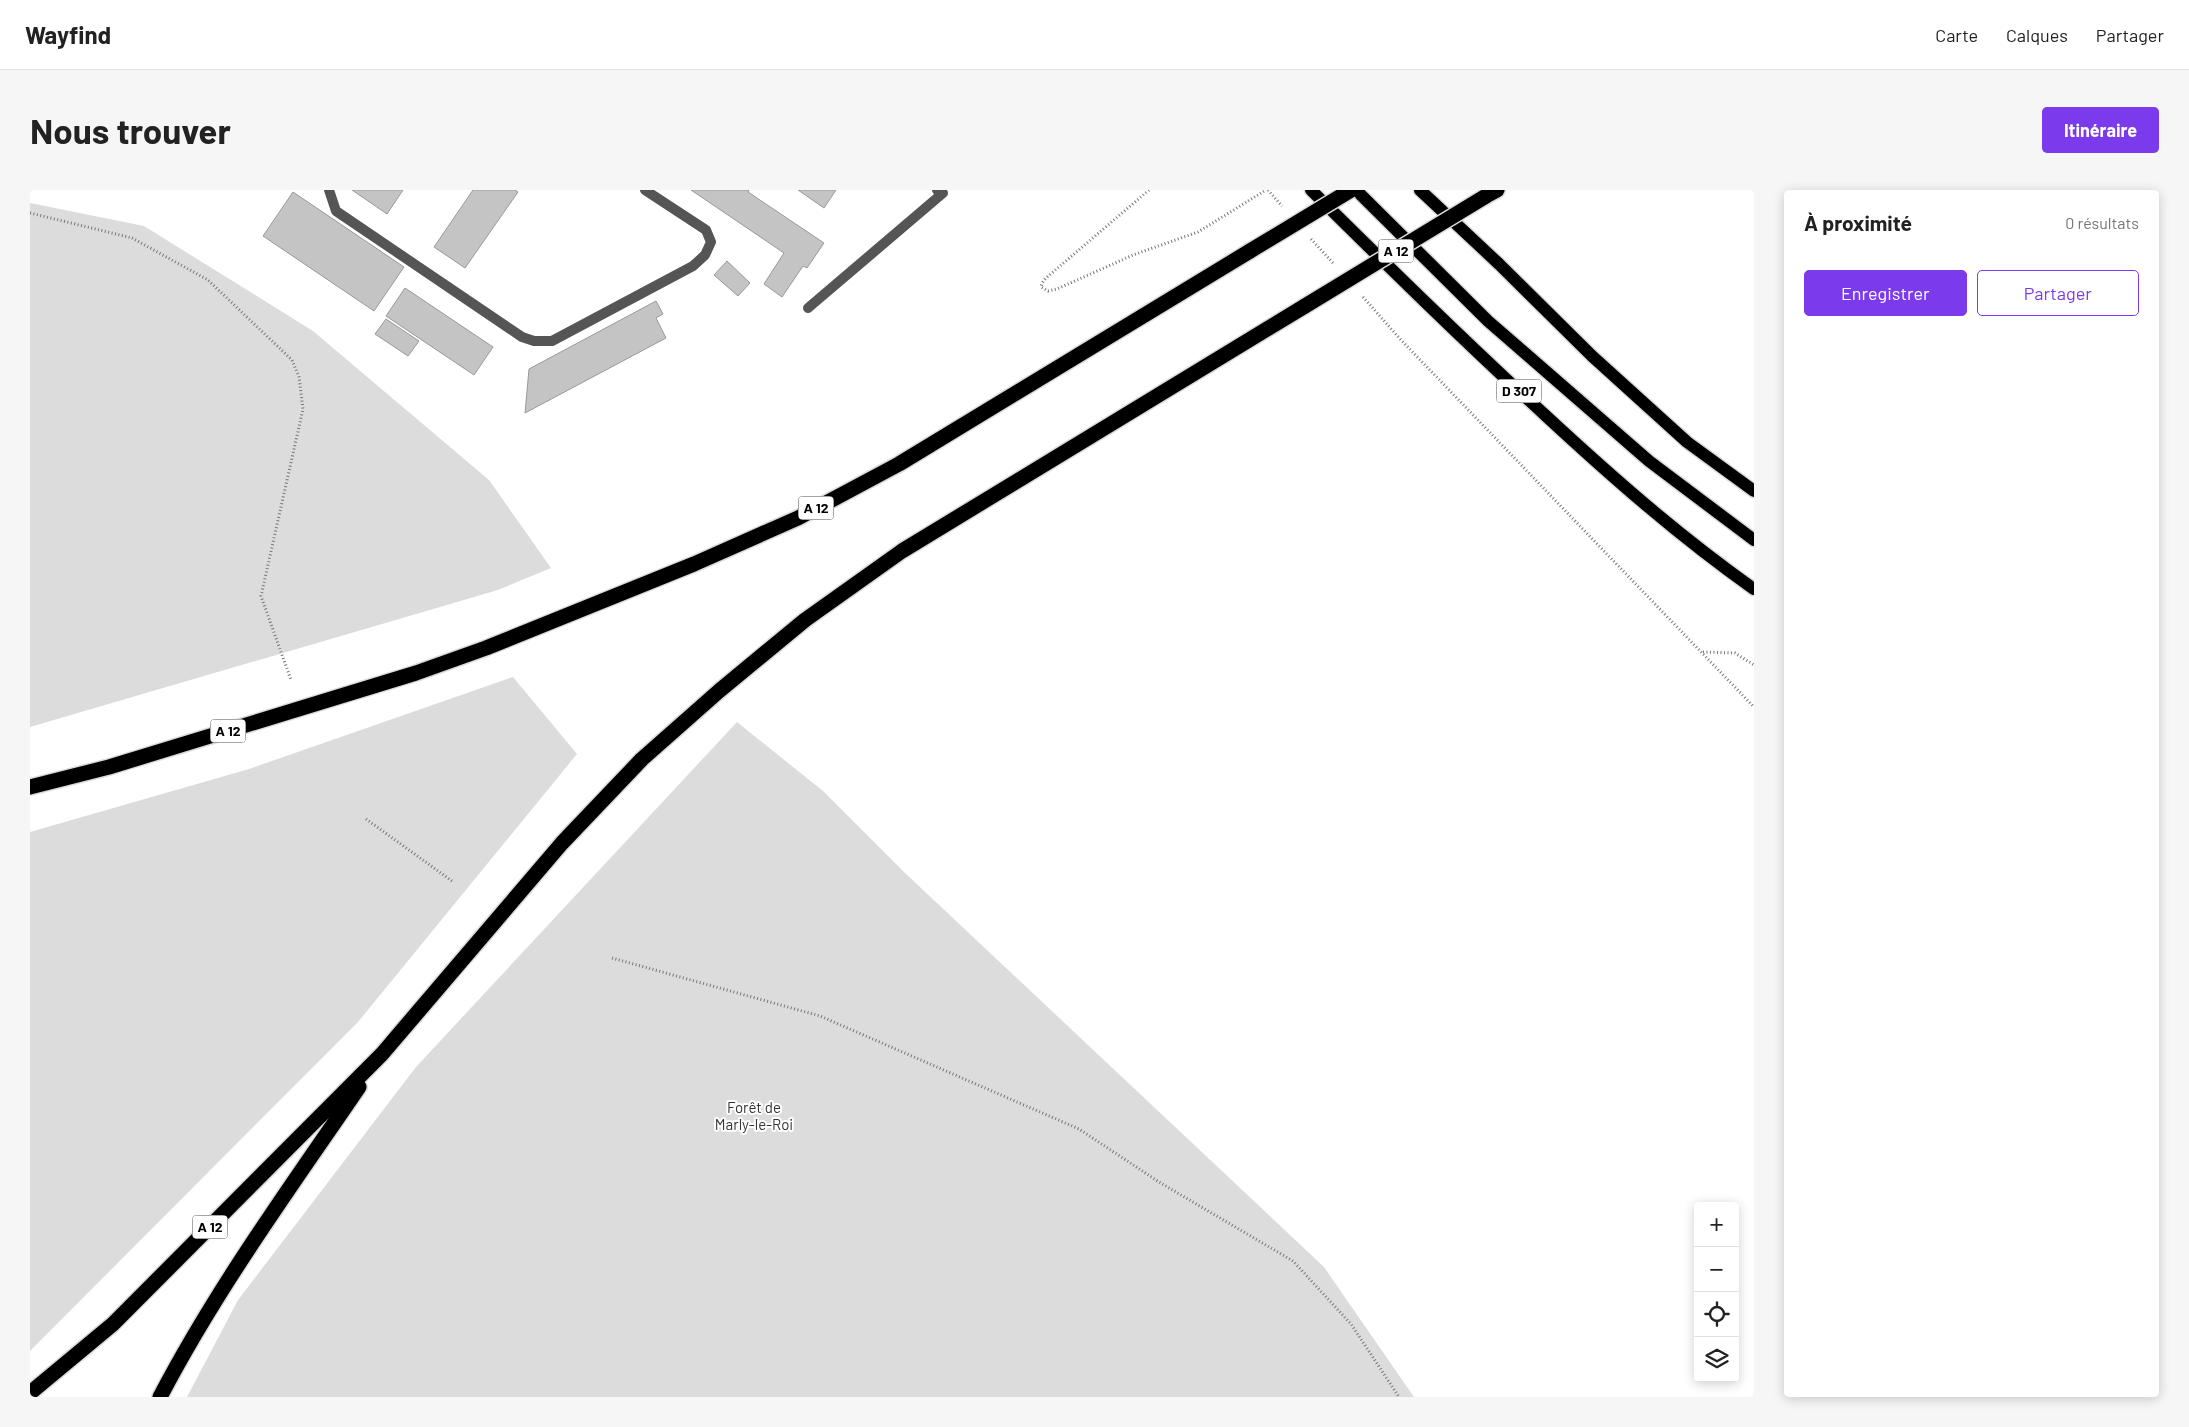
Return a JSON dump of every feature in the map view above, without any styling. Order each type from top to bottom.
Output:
[{"type":"highway","name":"A 12","points":[[30,787],[109,767],[416,674],[520,635],[694,564],[798,518],[899,464],[1351,190]]},
{"type":"highway","name":"A 12","points":[[30,1393],[113,1324],[382,1054],[562,843],[642,759],[719,691],[805,620],[902,551],[1491,193]]},
{"type":"highway","points":[[160,1397],[227,1282],[382,1054]]},
{"type":"main road","name":"D 307","points":[[1311,190],[1467,344],[1621,485],[1705,554],[1754,589]]},
{"type":"main road","name":"D 307","points":[[1356,190],[1488,320],[1649,461],[1754,540]]},
{"type":"main road","points":[[1420,190],[1499,264],[1592,356],[1687,442],[1754,491]]},
{"type":"main road","points":[[1740,579],[1754,594]]},
{"type":"lane","points":[[329,190],[336,211],[522,337],[552,341],[693,266],[705,256],[711,242],[706,230],[645,190]]},
{"type":"lane","points":[[808,308],[943,194],[937,190]]},
{"type":"path","points":[[1149,190],[1046,278],[1041,287],[1048,291],[1057,289],[1134,255],[1198,232],[1267,190],[1287,211]]},
{"type":"path","points":[[30,213],[132,238],[208,280],[292,360],[299,377],[303,409],[261,596],[291,680]]},
{"type":"path","points":[[1306,233],[1337,268]]},
{"type":"path","points":[[1356,290],[1401,340],[1754,706]]},
{"type":"path","points":[[1703,652],[1735,653],[1754,665]]},
{"type":"path","points":[[366,819],[452,881]]},
{"type":"path","points":[[612,958],[820,1016],[1079,1129],[1159,1182],[1293,1261],[1351,1324],[1399,1397]]},
{"type":"green space","points":[[30,203],[144,226],[313,331],[489,480],[551,568],[498,590],[30,727]]},
{"type":"green space","points":[[513,677],[577,754],[358,1022],[30,1351],[30,832],[249,769]]},
{"type":"green space","name":"Forêt de Marly-le-Roi","points":[[737,722],[823,791],[904,872],[1324,1267],[1414,1397],[187,1397],[238,1300],[416,1067]]},
{"type":"building","points":[[352,190],[403,190],[387,214]]},
{"type":"building","points":[[473,190],[515,190],[518,192],[465,268],[434,247]]},
{"type":"building","points":[[691,190],[749,190],[748,192],[824,243],[807,268],[803,266],[782,297],[764,284],[784,253]]},
{"type":"building","points":[[798,190],[836,190],[824,208]]},
{"type":"building","points":[[293,192],[404,267],[374,311],[263,236]]},
{"type":"building","points":[[727,261],[750,283],[738,296],[714,275]]},
{"type":"building","points":[[405,288],[493,347],[474,375],[386,316]]},
{"type":"building","points":[[656,301],[663,314],[656,318],[666,338],[525,413],[529,369]]},
{"type":"building","points":[[386,319],[419,341],[408,356],[375,334]]}]
